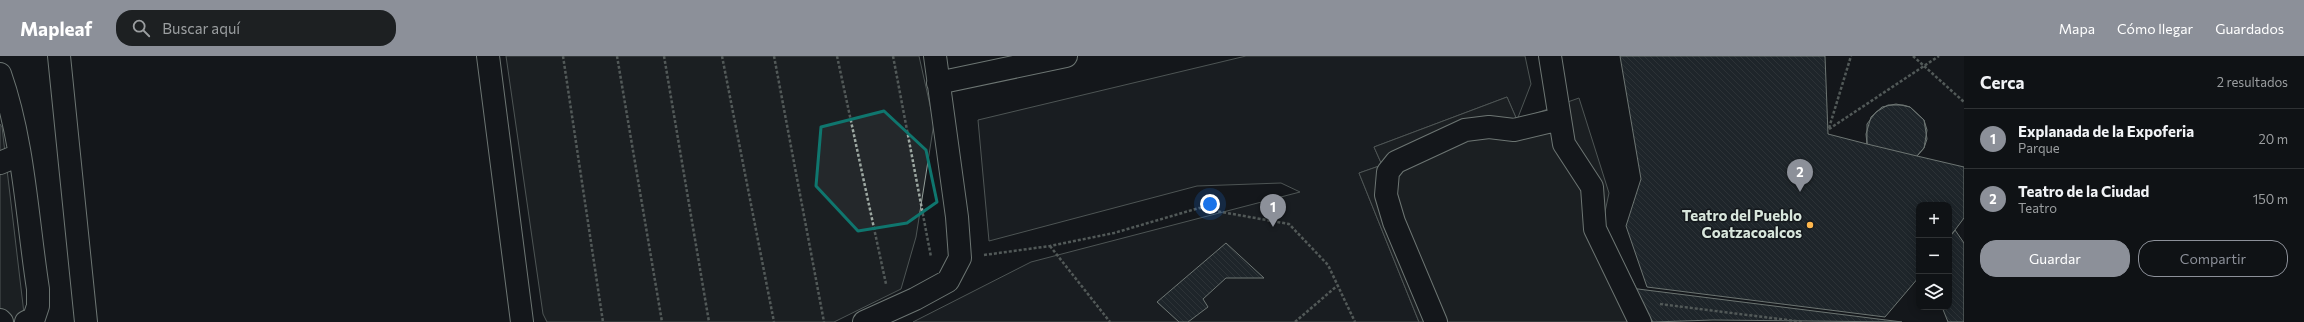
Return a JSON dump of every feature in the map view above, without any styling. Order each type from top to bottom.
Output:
[{"type":"street","points":[[59,56],[86,322]]},
{"type":"street","points":[[488,56],[522,322]]},
{"type":"street","points":[[864,322],[891,310],[948,280],[960,258],[957,217],[935,56]]},
{"type":"street","points":[[938,83],[1066,56]]},
{"type":"street","points":[[1550,56],[1564,144],[1592,187],[1595,229],[1640,322]]},
{"type":"street","points":[[0,74],[11,112],[10,159],[38,290],[38,306],[34,318],[26,322]]},
{"type":"street","points":[[1436,322],[1392,216],[1386,195],[1388,172],[1396,162],[1465,130],[1489,127],[1514,130],[1560,119]]},
{"type":"path","points":[[563,56],[603,322]]},
{"type":"path","points":[[617,56],[662,322]]},
{"type":"path","points":[[664,56],[710,322]]},
{"type":"path","points":[[722,56],[774,322]]},
{"type":"path","points":[[774,56],[824,322]]},
{"type":"path","points":[[838,56],[891,310]]},
{"type":"path","points":[[893,56],[937,287]]},
{"type":"path","points":[[1851,56],[1828,129],[1939,56]]},
{"type":"path","points":[[1913,56],[1964,102]]},
{"type":"path","points":[[960,258],[1050,246],[1114,233],[1199,208],[1289,224],[1328,265],[1356,322]]},
{"type":"path","points":[[1050,246],[1110,322]]},
{"type":"path","points":[[1295,322],[1338,285]]},
{"type":"path","points":[[1656,304],[1803,322]]},
{"type":"highlighted area","points":[[884,111],[926,150],[937,202],[907,223],[858,231],[816,186],[821,127]]},
{"type":"shaded area","points":[[506,56],[919,56],[934,123],[916,237],[901,289],[834,322],[547,322],[543,314]]},
{"type":"shaded area","points":[[1246,56],[1525,56],[1531,84],[1517,120],[1507,97],[1374,147],[1382,165],[1359,173],[1419,322],[913,322],[1031,262],[1300,192],[1281,183],[1197,186],[989,241],[978,120]]},
{"type":"shaded area","points":[[1507,97],[1517,120],[1579,98],[1609,193],[1603,221],[1653,322],[1419,322],[1359,173],[1382,165],[1374,147]]},
{"type":"shaded area","points":[[0,124],[2,127],[25,322],[0,322]]},
{"type":"building","points":[[1620,56],[1825,56],[1828,134],[1867,144],[1867,124],[1876,112],[1888,105],[1903,105],[1910,107],[1924,120],[1927,130],[1924,148],[1917,156],[1964,167],[1964,218],[1952,234],[1952,202],[1916,202],[1916,281],[1885,317],[1647,287],[1626,226],[1641,179]]},
{"type":"building","points":[[1896,104],[1910,107],[1924,120],[1927,139],[1924,148],[1917,156],[1867,144],[1866,134],[1871,117],[1882,107]]},
{"type":"building","points":[[1955,230],[1964,243],[1964,322],[1948,322],[1943,310],[1952,310],[1952,234]]},
{"type":"building","points":[[1226,243],[1264,278],[1226,278],[1203,299],[1208,307],[1188,322],[1179,322],[1157,302]]},
{"type":"building","points":[[1630,288],[1902,322],[1713,320],[1653,322]]},
{"type":"place","name":"Teatro de la Ciudad","points":[[1800,192]]},
{"type":"place","name":"Teatro del Pueblo Coatzacoalcos","points":[[1810,225]]},
{"type":"place","name":"Explanada de la Expoferia","points":[[1273,227]]}]
